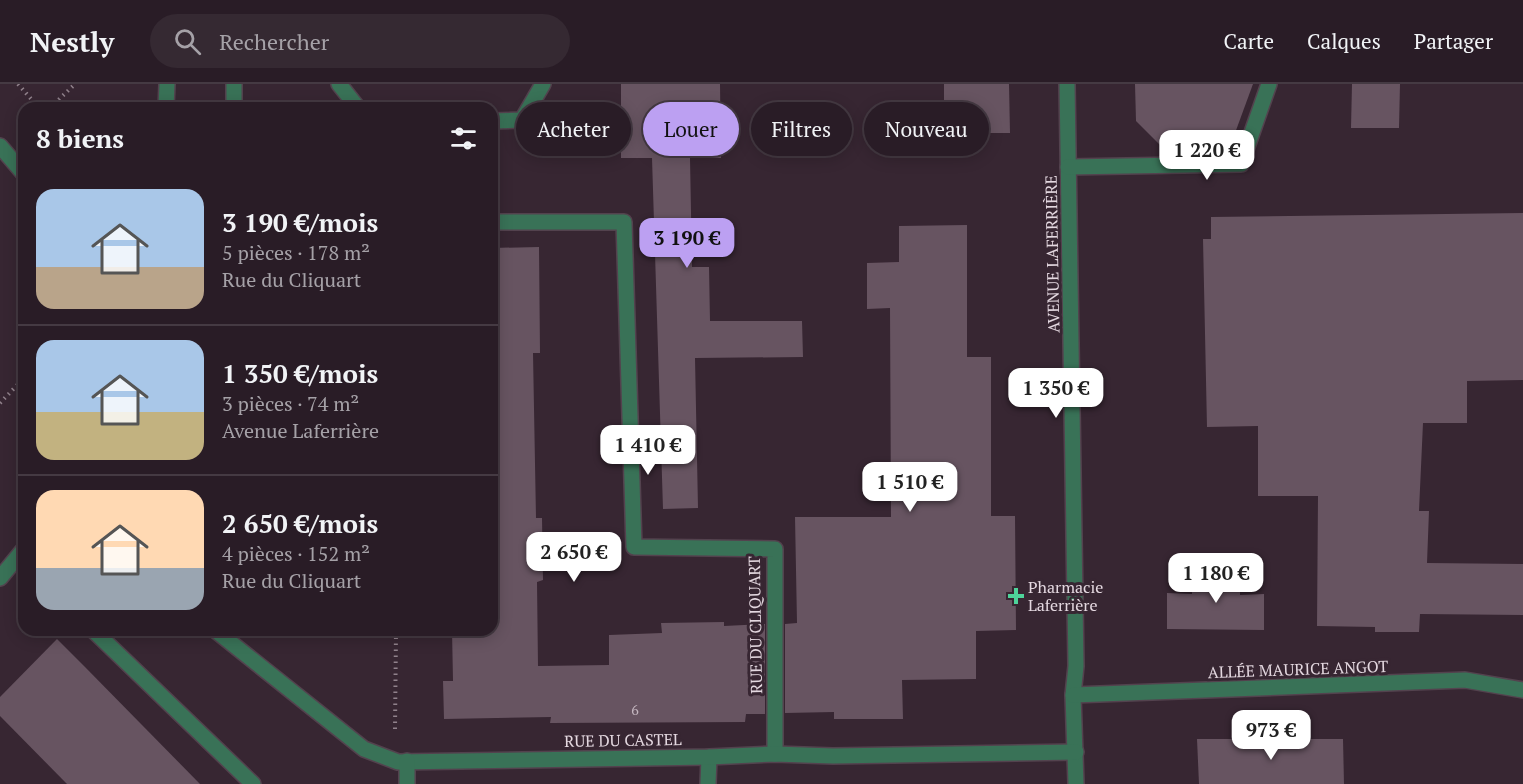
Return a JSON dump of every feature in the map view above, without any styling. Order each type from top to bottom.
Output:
[{"type":"street","points":[[166,102],[167,84]]},
{"type":"street","points":[[234,84],[234,102]]},
{"type":"street","points":[[339,84],[353,102]]},
{"type":"street","points":[[498,121],[522,120],[543,84]]},
{"type":"street","name":"AVENUE LAFERRIÈRE","points":[[1067,84],[1076,666],[1073,695],[1076,784]]},
{"type":"street","points":[[1068,167],[1241,164],[1269,84]]},
{"type":"street","points":[[0,146],[18,167]]},
{"type":"street","name":"RUE DU CLIQUART","points":[[498,222],[624,222],[634,547],[775,549],[775,754]]},
{"type":"street","points":[[0,578],[18,561]]},
{"type":"street","points":[[99,636],[253,784]]},
{"type":"street","name":"RUE DU CASTEL","points":[[223,636],[364,749],[398,762],[775,754],[833,756],[1076,752]]},
{"type":"street","name":"ALLÉE MAURICE ANGOT","points":[[1073,695],[1465,680],[1523,690]]},
{"type":"street","points":[[708,784],[709,757]]},
{"type":"street","points":[[407,761],[407,784]]},
{"type":"path","points":[[18,84],[34,102]]},
{"type":"path","points":[[56,102],[75,84]]},
{"type":"path","points":[[0,403],[18,384]]},
{"type":"path","points":[[395,729],[396,636]]},
{"type":"building","points":[[621,84],[720,84],[720,102],[643,102],[643,156],[721,156],[721,158],[690,158],[692,267],[709,267],[710,321],[802,321],[803,357],[695,358],[698,508],[663,509],[652,158],[621,158],[621,156],[631,156],[631,102],[621,102]]},
{"type":"building","points":[[944,84],[1009,84],[1010,133],[989,133],[989,102],[944,102]]},
{"type":"building","points":[[1135,84],[1253,84],[1231,144],[1160,145],[1136,121]]},
{"type":"building","points":[[1352,84],[1400,84],[1399,128],[1351,128]]},
{"type":"building","points":[[1523,213],[1523,380],[1467,381],[1467,423],[1423,423],[1419,511],[1429,511],[1427,563],[1523,564],[1523,615],[1420,614],[1419,632],[1375,632],[1375,627],[1317,626],[1318,496],[1258,496],[1258,426],[1207,427],[1203,239],[1211,239],[1211,217]]},
{"type":"building","points":[[967,225],[967,357],[991,357],[991,516],[1015,516],[1016,630],[976,631],[976,679],[902,680],[903,719],[834,719],[834,712],[785,713],[785,624],[797,623],[795,517],[891,517],[890,308],[867,309],[867,263],[899,262],[899,226]]},
{"type":"building","points":[[539,247],[540,353],[533,353],[536,518],[542,518],[543,580],[537,582],[538,666],[609,665],[609,635],[662,633],[661,623],[724,622],[724,626],[765,624],[765,714],[746,714],[745,722],[550,723],[551,717],[444,719],[443,681],[453,681],[452,636],[498,636],[498,248]]},
{"type":"building","points":[[1192,570],[1240,570],[1240,595],[1264,594],[1264,630],[1167,629],[1167,593],[1192,594]]},
{"type":"building","points":[[57,639],[200,784],[67,784],[0,716],[0,697]]},
{"type":"building","points":[[1197,739],[1343,739],[1344,784],[1199,784]]},
{"type":"place","name":"Pharmacie Laferrière","points":[[1016,596]]}]
